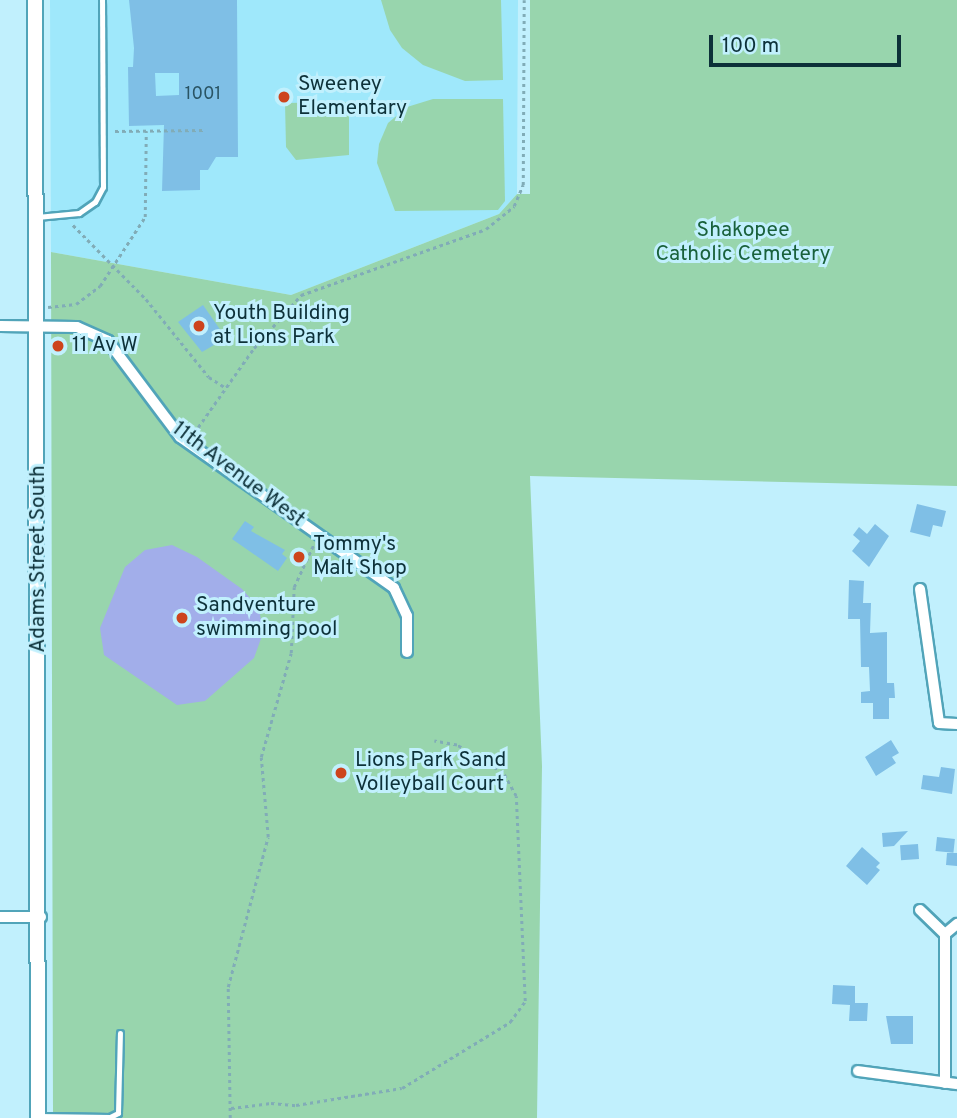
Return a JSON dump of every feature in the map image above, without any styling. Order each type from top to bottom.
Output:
[{"type":"street","name":"Adams Street South","points":[[35,0],[41,917],[38,1117]]},
{"type":"street","name":"11th Avenue West","points":[[0,326],[77,327],[101,335],[175,432],[394,588],[407,617],[407,652]]},
{"type":"street","points":[[920,589],[939,723],[957,724]]},
{"type":"street","points":[[920,910],[944,934],[944,1083]]},
{"type":"street","points":[[0,917],[41,917]]},
{"type":"street","points":[[944,934],[957,924]]},
{"type":"street","points":[[859,1071],[957,1084]]},
{"type":"lane","points":[[37,217],[79,214],[94,202],[103,187],[102,0]]},
{"type":"lane","points":[[38,1117],[110,1117],[118,1113],[120,1033]]},
{"type":"path","points":[[194,433],[226,388],[302,295],[486,229],[514,206],[523,185],[524,0]]},
{"type":"path","points":[[115,131],[203,130]]},
{"type":"path","points":[[38,307],[85,300],[114,265],[146,213],[146,131]]},
{"type":"path","points":[[73,225],[114,265],[209,377],[226,388]]},
{"type":"path","points":[[230,1118],[228,988],[268,837],[261,757],[291,653],[294,587],[320,536]]},
{"type":"path","points":[[231,1108],[271,1103],[296,1105],[402,1088],[510,1022],[526,1001],[516,796],[503,773],[457,745],[434,741]]},
{"type":"shaded area","name":"Sweeney Elementary","points":[[50,0],[518,0],[517,194],[499,214],[291,295],[51,252]]},
{"type":"shaded area","name":"Sandventure swimming pool","points":[[172,545],[197,557],[242,589],[259,608],[263,633],[254,658],[205,701],[177,705],[104,655],[100,628],[125,567],[145,550]]},
{"type":"green space","points":[[381,0],[501,0],[503,80],[465,81],[423,65],[402,48],[390,30]]},
{"type":"green space","name":"Shakopee Catholic Cemetery","points":[[530,0],[957,0],[957,486],[530,476],[542,766],[537,1118],[53,1118],[51,252],[291,295],[499,214],[517,194],[530,194]]},
{"type":"green space","points":[[433,99],[503,99],[505,201],[498,210],[395,211],[377,163],[379,144],[388,123],[407,107]]},
{"type":"green space","points":[[349,102],[349,155],[296,160],[286,147],[285,103]]},
{"type":"building","points":[[129,0],[237,0],[238,157],[216,157],[208,170],[200,170],[200,190],[162,191],[164,125],[129,126],[128,67],[133,67],[134,48]],"holes":[[[155,73],[179,73],[179,95],[156,96]]]},
{"type":"building","name":"Youth Building at Lions Park","points":[[203,305],[226,338],[202,352],[178,322]]},
{"type":"building","points":[[917,504],[946,511],[942,527],[933,525],[930,537],[910,532]]},
{"type":"building","points":[[245,521],[254,527],[251,531],[285,550],[282,554],[287,558],[278,571],[232,539]]},
{"type":"building","points":[[875,524],[889,536],[869,567],[852,551],[860,541],[853,535],[859,527],[867,534]]},
{"type":"building","points":[[849,580],[864,581],[863,603],[871,603],[870,633],[887,632],[887,683],[894,683],[895,698],[889,698],[889,719],[873,719],[873,703],[861,703],[861,692],[870,691],[869,667],[861,667],[860,619],[848,619]]},
{"type":"building","points":[[891,740],[899,753],[892,757],[896,763],[876,776],[865,757]]},
{"type":"building","points":[[941,767],[955,769],[952,794],[921,789],[923,775],[939,777]]},
{"type":"building","points":[[908,831],[894,846],[883,847],[882,833]]},
{"type":"building","points":[[937,837],[955,839],[953,853],[936,851]]},
{"type":"building","points":[[918,844],[919,859],[901,860],[900,845]]},
{"type":"building","points":[[862,847],[880,863],[876,867],[880,870],[867,885],[846,866]]},
{"type":"building","points":[[947,853],[957,853],[957,866],[946,865]]},
{"type":"building","points":[[833,985],[855,986],[855,1003],[868,1003],[867,1021],[849,1021],[850,1005],[832,1004]]},
{"type":"building","points":[[886,1016],[913,1016],[913,1044],[891,1044]]},
{"type":"place","name":"Sweeney Elementary","points":[[284,97]]},
{"type":"place","name":"Youth Building at Lions Park","points":[[199,326]]},
{"type":"place","name":"11 Av W","points":[[58,346]]},
{"type":"place","name":"Tommy's Malt Shop","points":[[299,557]]},
{"type":"place","name":"Sandventure swimming pool","points":[[182,618]]},
{"type":"place","name":"Lions Park Sand Volleyball Court","points":[[341,773]]}]
